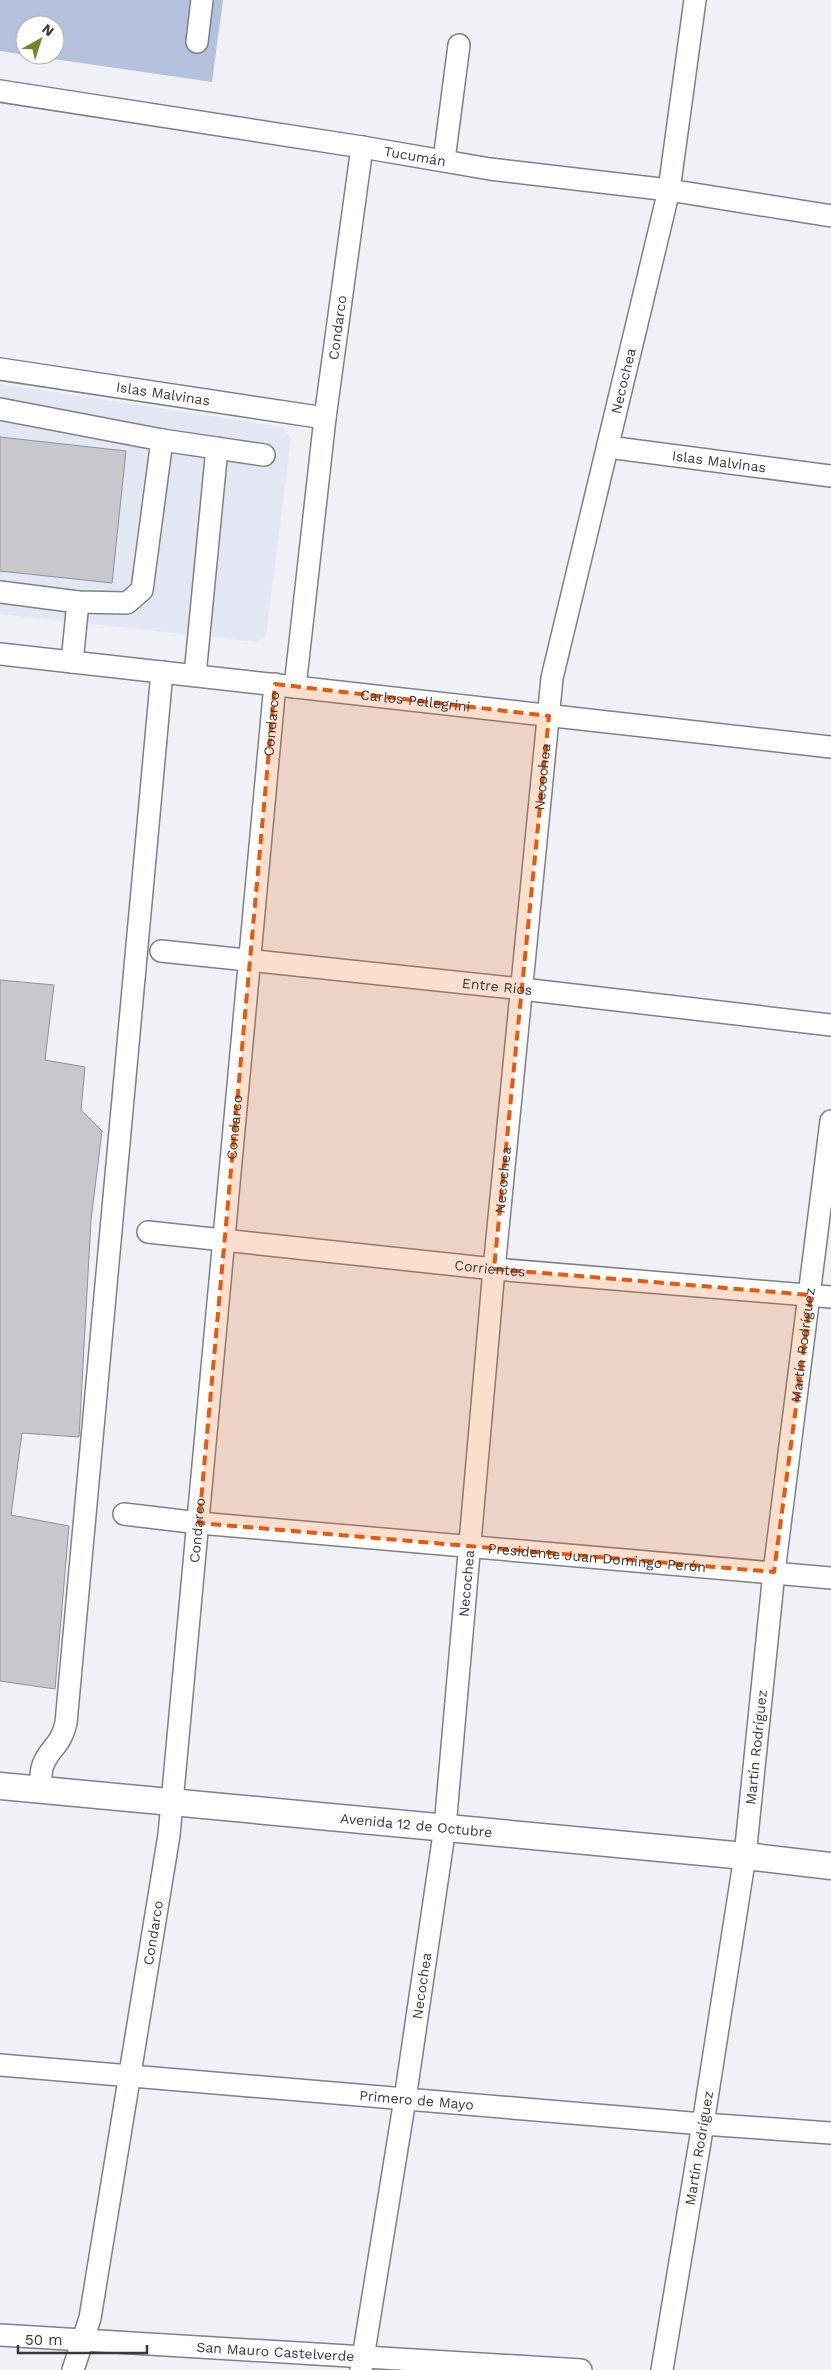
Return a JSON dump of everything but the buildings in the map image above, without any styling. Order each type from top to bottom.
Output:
[{"type":"main road","name":"Avenida 12 de Octubre","points":[[0,1786],[444,1827],[831,1866]]},
{"type":"street","points":[[196,42],[202,0]]},
{"type":"street","name":"Necochea","points":[[362,2364],[405,2099],[444,1827],[494,1269],[552,678],[668,190],[695,0]]},
{"type":"street","points":[[444,160],[459,45]]},
{"type":"street","name":"Tucumán","points":[[0,91],[444,160],[490,169],[668,190],[831,216]]},
{"type":"street","name":"Condarco","points":[[296,687],[325,418],[362,147]]},
{"type":"street","name":"Islas Malvinas","points":[[0,369],[325,418]]},
{"type":"street","points":[[0,409],[162,440],[264,455]]},
{"type":"street","points":[[0,592],[78,602],[128,603],[142,590],[162,440]]},
{"type":"street","name":"Islas Malvinas","points":[[608,447],[831,476]]},
{"type":"street","points":[[194,675],[217,448]]},
{"type":"street","points":[[72,662],[78,602]]},
{"type":"street","name":"Carlos Pellegrini","points":[[0,654],[831,747]]},
{"type":"street","points":[[40,1790],[42,1766],[50,1752],[63,1737],[66,1723],[162,672]]},
{"type":"street","name":"Condarco","points":[[73,2370],[90,2318],[128,2076],[169,1835],[275,684]]},
{"type":"street","name":"Entre Ríos","points":[[161,952],[831,1025]]},
{"type":"street","name":"Martín Rodríguez","points":[[662,2370],[745,1856],[774,1572],[821,1296],[831,1121]]},
{"type":"street","name":"Corrientes","points":[[148,1232],[494,1269],[821,1296]]},
{"type":"street","name":"Presidente Juan Domingo Perón","points":[[124,1514],[199,1523],[831,1578]]},
{"type":"street","name":"Primero de Mayo","points":[[0,2065],[831,2133]]},
{"type":"street","name":"San Mauro Castelverde","points":[[0,2336],[362,2364],[581,2370]]},
{"type":"highlighted area","points":[[275,684],[549,716],[494,1269],[811,1295],[774,1572],[199,1523]]},
{"type":"shaded area","points":[[0,0],[223,0],[212,82],[65,61],[65,15],[15,15],[15,53],[0,51]]},
{"type":"shaded area","points":[[0,384],[283,427],[291,439],[266,636],[257,642],[0,614]]}]
